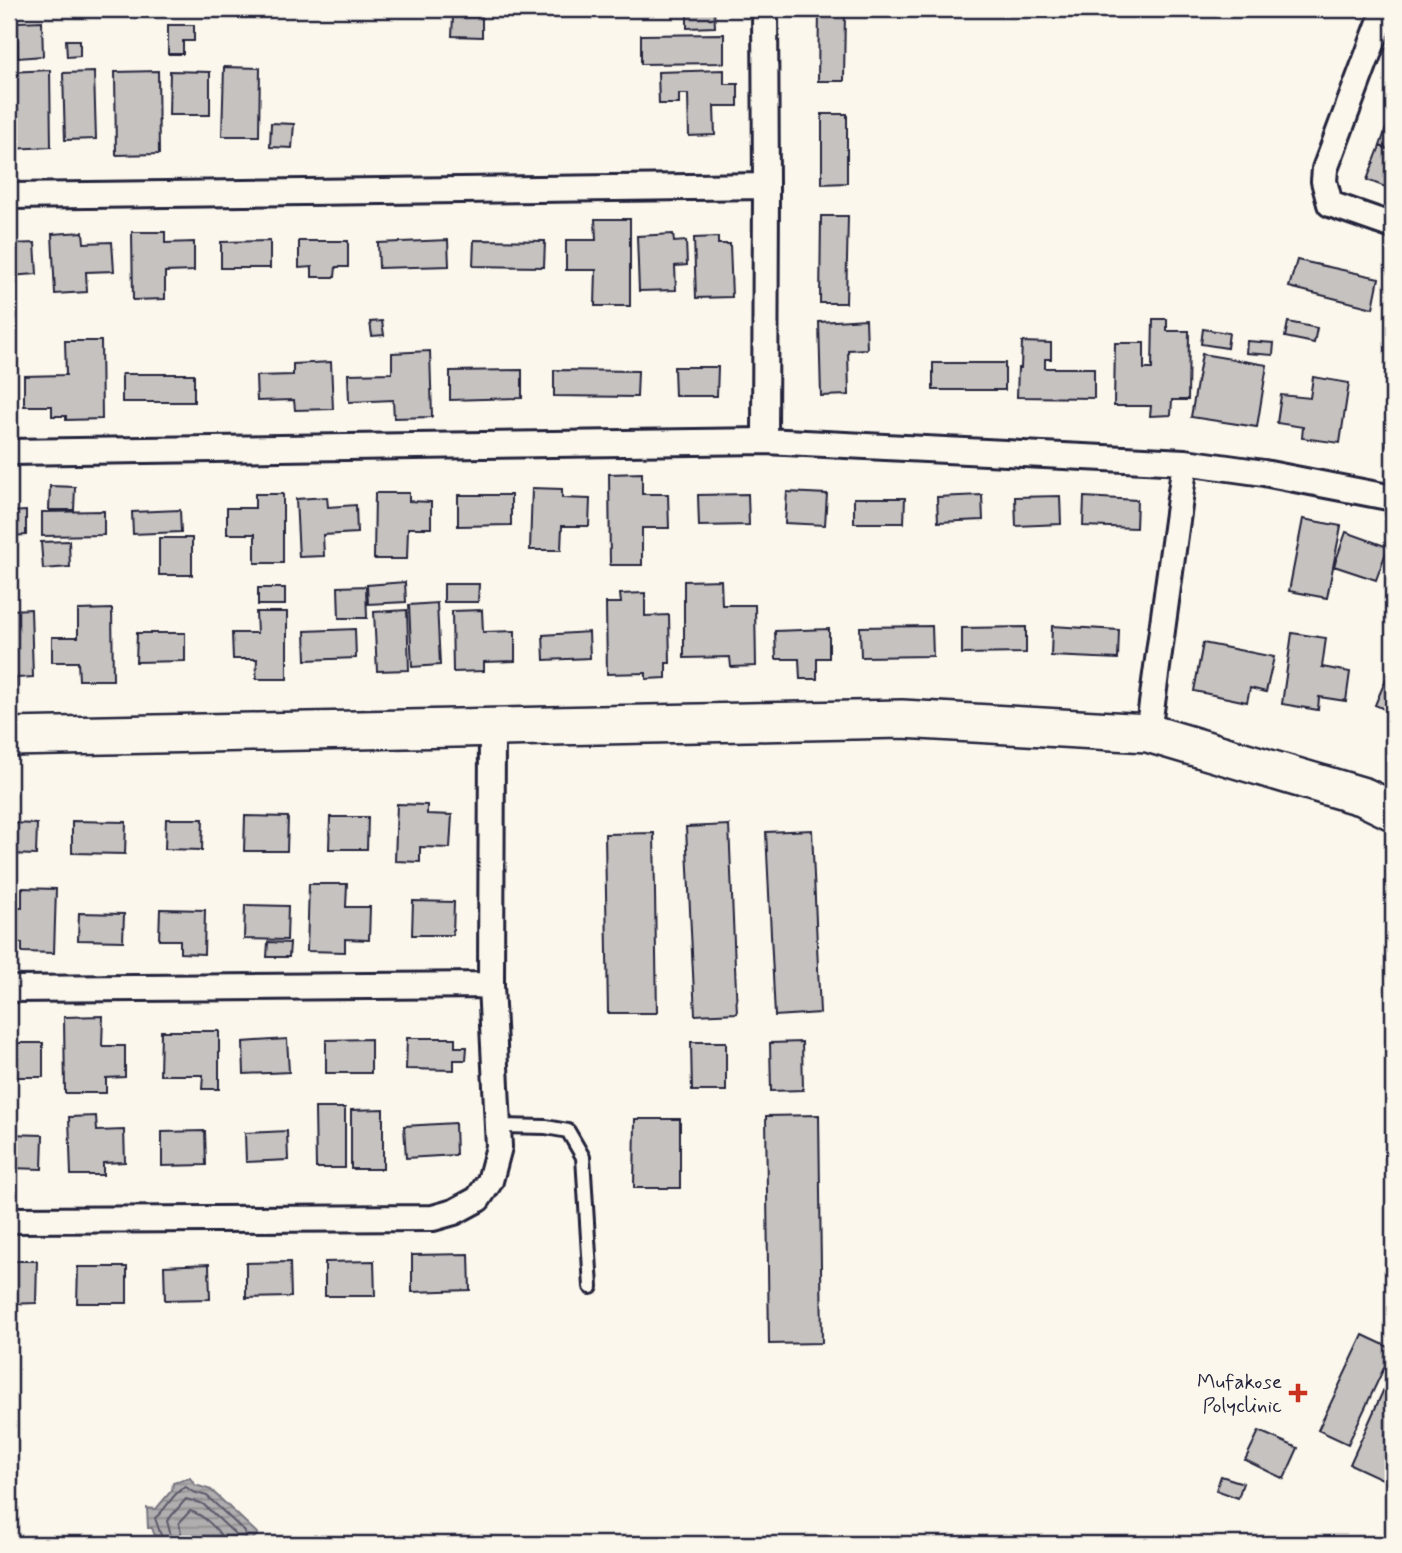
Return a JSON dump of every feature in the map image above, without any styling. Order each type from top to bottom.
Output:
[{"type":"street","points":[[765,9],[765,441]]},
{"type":"street","points":[[1385,9],[1325,169],[1324,181],[1330,204],[1393,226]]},
{"type":"street","points":[[9,196],[766,186]]},
{"type":"street","points":[[9,452],[765,441],[1185,463],[1264,473],[1393,498]]},
{"type":"street","points":[[1148,733],[1185,463]]},
{"type":"street","points":[[9,737],[902,719],[1148,733],[1364,797],[1393,811]]},
{"type":"street","points":[[9,1220],[433,1218],[454,1212],[478,1199],[490,1181],[499,1147],[491,985],[492,727]]},
{"type":"street","points":[[9,989],[491,985]]},
{"type":"lane","points":[[498,1126],[546,1126],[568,1131],[583,1157],[591,1287]]},
{"type":"water","points":[[190,1478],[195,1485],[211,1490],[258,1534],[248,1544],[158,1544],[152,1528],[148,1528],[147,1508],[156,1509],[172,1490],[173,1483]]},
{"type":"building","points":[[687,9],[714,9],[715,27],[687,28]]},
{"type":"building","points":[[819,10],[845,10],[844,81],[818,81]]},
{"type":"building","points":[[453,17],[482,17],[482,37],[452,36]]},
{"type":"building","points":[[42,21],[43,56],[18,58],[17,22]]},
{"type":"building","points":[[168,25],[194,25],[194,41],[183,41],[183,54],[168,54]]},
{"type":"building","points":[[724,34],[724,63],[641,64],[641,35]]},
{"type":"building","points":[[66,40],[80,40],[80,56],[67,57]]},
{"type":"building","points":[[224,67],[260,68],[259,136],[222,136]]},
{"type":"building","points":[[50,70],[51,147],[10,149],[9,72]]},
{"type":"building","points":[[724,70],[724,84],[738,84],[738,106],[714,106],[715,135],[689,136],[688,94],[679,94],[679,104],[659,104],[658,72]]},
{"type":"building","points":[[158,71],[159,154],[116,155],[115,72]]},
{"type":"building","points":[[170,71],[210,72],[210,115],[169,115]]},
{"type":"building","points":[[94,72],[96,139],[65,140],[63,73]]},
{"type":"building","points":[[822,114],[847,114],[847,183],[822,184]]},
{"type":"building","points":[[1390,117],[1393,118],[1393,151],[1380,146]]},
{"type":"building","points":[[271,123],[294,124],[292,148],[270,147]]},
{"type":"building","points":[[1380,146],[1393,151],[1393,190],[1367,180]]},
{"type":"building","points":[[821,216],[848,216],[846,303],[820,303]]},
{"type":"building","points":[[595,219],[630,219],[630,306],[595,306],[596,270],[566,270],[566,240],[596,240]]},
{"type":"building","points":[[83,232],[84,243],[112,242],[114,271],[86,272],[87,292],[55,294],[52,234]]},
{"type":"building","points":[[132,232],[165,232],[165,243],[194,242],[194,271],[165,272],[165,299],[133,300]]},
{"type":"building","points":[[673,234],[674,242],[686,241],[687,265],[675,266],[676,290],[639,291],[637,236]]},
{"type":"building","points":[[718,237],[718,244],[730,244],[732,297],[696,298],[694,238]]},
{"type":"building","points":[[448,240],[449,266],[379,268],[378,243]]},
{"type":"building","points":[[474,240],[545,241],[544,267],[473,266]]},
{"type":"building","points":[[270,241],[270,268],[221,268],[221,242]]},
{"type":"building","points":[[299,241],[348,241],[348,267],[336,267],[335,277],[312,277],[312,267],[299,268]]},
{"type":"building","points":[[35,243],[37,274],[9,276],[9,244]]},
{"type":"building","points":[[1297,260],[1379,278],[1373,308],[1289,287]]},
{"type":"building","points":[[866,319],[867,349],[848,350],[849,395],[821,396],[819,322]]},
{"type":"building","points":[[1153,319],[1167,319],[1167,331],[1189,331],[1188,400],[1172,400],[1171,415],[1150,416],[1151,406],[1114,406],[1115,343],[1144,343],[1144,369],[1152,369]]},
{"type":"building","points":[[382,321],[384,335],[372,336],[370,322]]},
{"type":"building","points":[[1288,322],[1317,328],[1314,343],[1285,337]]},
{"type":"building","points":[[1203,329],[1229,333],[1227,348],[1201,344]]},
{"type":"building","points":[[65,341],[101,341],[102,419],[66,420],[66,416],[52,416],[52,406],[24,406],[24,376],[66,375]]},
{"type":"building","points":[[1247,341],[1274,343],[1273,355],[1246,353]]},
{"type":"building","points":[[1022,342],[1051,343],[1051,359],[1045,359],[1045,368],[1094,368],[1094,398],[1017,397]]},
{"type":"building","points":[[430,351],[432,417],[394,418],[393,400],[349,402],[348,374],[392,373],[392,353]]},
{"type":"building","points":[[1202,354],[1267,365],[1257,427],[1191,417]]},
{"type":"building","points":[[331,362],[333,409],[295,410],[294,400],[257,401],[256,376],[293,375],[293,364]]},
{"type":"building","points":[[933,363],[1005,363],[1005,390],[933,390]]},
{"type":"building","points":[[674,367],[718,367],[717,396],[675,396]]},
{"type":"building","points":[[522,370],[522,398],[450,400],[450,371]]},
{"type":"building","points":[[554,370],[638,371],[637,397],[554,396]]},
{"type":"building","points":[[122,374],[194,374],[194,402],[122,402]]},
{"type":"building","points":[[1313,377],[1349,383],[1340,443],[1302,438],[1303,427],[1277,423],[1281,395],[1310,398]]},
{"type":"building","points":[[1393,417],[1393,447],[1386,446]]},
{"type":"building","points":[[642,473],[642,494],[668,494],[669,528],[642,528],[642,565],[610,565],[609,474]]},
{"type":"building","points":[[50,486],[75,487],[74,510],[49,510]]},
{"type":"building","points":[[532,488],[562,489],[562,498],[590,499],[589,526],[562,526],[561,550],[530,550]]},
{"type":"building","points":[[787,492],[827,494],[825,525],[785,523]]},
{"type":"building","points":[[375,493],[409,493],[409,501],[431,502],[431,528],[408,528],[407,559],[374,559]]},
{"type":"building","points":[[255,494],[283,494],[283,563],[255,563],[255,534],[227,534],[227,508],[255,508]]},
{"type":"building","points":[[748,494],[749,525],[699,526],[698,495]]},
{"type":"building","points":[[458,495],[511,495],[511,525],[458,526]]},
{"type":"building","points":[[982,495],[983,520],[938,522],[937,497]]},
{"type":"building","points":[[1060,496],[1061,524],[1016,526],[1015,497]]},
{"type":"building","points":[[327,497],[328,507],[356,505],[357,533],[323,535],[324,556],[299,557],[296,499]]},
{"type":"building","points":[[1084,497],[1137,500],[1136,528],[1083,526]]},
{"type":"building","points":[[854,498],[905,498],[904,523],[854,523]]},
{"type":"building","points":[[180,510],[181,532],[133,534],[132,512]]},
{"type":"building","points":[[26,511],[26,535],[9,536],[9,512]]},
{"type":"building","points":[[104,511],[104,535],[42,536],[42,512]]},
{"type":"building","points":[[1303,519],[1341,526],[1327,598],[1289,591]]},
{"type":"building","points":[[1346,532],[1388,547],[1376,580],[1334,566]]},
{"type":"building","points":[[159,538],[192,538],[192,575],[159,575]]},
{"type":"building","points":[[69,541],[70,567],[43,569],[41,542]]},
{"type":"building","points":[[721,580],[722,605],[755,605],[756,666],[731,667],[730,657],[684,658],[684,581]]},
{"type":"building","points":[[405,582],[406,602],[368,604],[367,585]]},
{"type":"building","points":[[444,584],[479,584],[478,602],[444,602]]},
{"type":"building","points":[[366,586],[367,618],[339,618],[338,587]]},
{"type":"building","points":[[258,588],[285,588],[285,605],[258,605]]},
{"type":"building","points":[[645,593],[645,616],[669,615],[670,663],[666,663],[666,678],[646,679],[646,673],[607,674],[606,603],[621,603],[620,594]]},
{"type":"building","points":[[437,603],[440,665],[412,667],[409,605]]},
{"type":"building","points":[[31,609],[33,677],[16,678],[16,691],[9,691],[9,610]]},
{"type":"building","points":[[112,609],[113,680],[79,680],[78,662],[52,662],[52,637],[78,637],[78,610]]},
{"type":"building","points":[[407,610],[409,670],[377,671],[374,612]]},
{"type":"building","points":[[482,610],[483,632],[515,631],[515,661],[484,662],[484,671],[453,672],[452,611]]},
{"type":"building","points":[[256,612],[287,612],[287,679],[256,679],[257,659],[233,659],[232,633],[257,633]]},
{"type":"building","points":[[932,626],[933,656],[861,657],[860,627]]},
{"type":"building","points":[[1052,626],[1119,630],[1118,659],[1051,656]]},
{"type":"building","points":[[1026,627],[1026,653],[962,654],[962,628]]},
{"type":"building","points":[[355,629],[356,658],[306,660],[305,631]]},
{"type":"building","points":[[829,629],[829,658],[817,658],[817,679],[800,679],[799,659],[776,659],[775,631]]},
{"type":"building","points":[[589,632],[590,658],[544,660],[543,635]]},
{"type":"building","points":[[137,633],[185,633],[185,661],[136,662]]},
{"type":"building","points":[[1292,633],[1326,638],[1322,667],[1350,672],[1346,701],[1319,697],[1318,710],[1282,704]]},
{"type":"building","points":[[1203,643],[1274,657],[1266,692],[1250,688],[1247,702],[1194,691]]},
{"type":"building","points":[[1386,679],[1393,682],[1393,713],[1375,705]]},
{"type":"building","points":[[397,804],[427,805],[427,814],[452,815],[450,848],[420,847],[420,862],[395,861]]},
{"type":"building","points":[[245,816],[288,817],[287,851],[244,851]]},
{"type":"building","points":[[330,817],[368,817],[367,849],[329,849]]},
{"type":"building","points":[[166,819],[203,819],[202,850],[165,849]]},
{"type":"building","points":[[72,821],[126,822],[125,854],[72,853]]},
{"type":"building","points":[[9,823],[37,824],[36,855],[9,854]]},
{"type":"building","points":[[729,825],[737,1013],[695,1015],[686,827]]},
{"type":"building","points":[[812,830],[820,1013],[775,1016],[766,832]]},
{"type":"building","points":[[654,833],[657,1013],[608,1013],[605,834]]},
{"type":"building","points":[[309,884],[347,884],[346,907],[370,907],[369,940],[345,939],[345,952],[307,951]]},
{"type":"building","points":[[22,888],[56,889],[54,953],[22,952],[22,943],[9,942],[9,907],[22,908]]},
{"type":"building","points":[[413,901],[454,902],[453,935],[412,935]]},
{"type":"building","points":[[245,905],[288,906],[287,940],[244,939]]},
{"type":"building","points":[[160,909],[205,910],[204,954],[180,953],[180,940],[159,940]]},
{"type":"building","points":[[79,913],[124,914],[123,941],[78,940]]},
{"type":"building","points":[[268,942],[290,943],[289,957],[267,957]]},
{"type":"building","points":[[103,1016],[102,1046],[125,1046],[125,1077],[106,1078],[106,1093],[65,1093],[64,1017]]},
{"type":"building","points":[[161,1031],[219,1031],[219,1089],[202,1089],[203,1075],[160,1075]]},
{"type":"building","points":[[407,1038],[455,1038],[455,1047],[467,1047],[466,1060],[454,1060],[454,1070],[406,1069]]},
{"type":"building","points":[[287,1039],[289,1072],[244,1074],[243,1042]]},
{"type":"building","points":[[371,1039],[371,1073],[326,1073],[326,1040]]},
{"type":"building","points":[[691,1042],[726,1042],[726,1091],[692,1091]]},
{"type":"building","points":[[802,1042],[803,1090],[771,1091],[770,1043]]},
{"type":"building","points":[[9,1043],[43,1043],[43,1077],[9,1077]]},
{"type":"building","points":[[315,1108],[345,1108],[345,1168],[316,1168]]},
{"type":"building","points":[[383,1109],[383,1169],[351,1169],[351,1110]]},
{"type":"building","points":[[819,1115],[822,1343],[769,1344],[766,1116]]},
{"type":"building","points":[[96,1116],[97,1131],[124,1130],[125,1162],[103,1163],[103,1175],[71,1175],[69,1117]]},
{"type":"building","points":[[635,1119],[680,1119],[680,1188],[634,1188]]},
{"type":"building","points":[[455,1123],[456,1155],[406,1158],[404,1126]]},
{"type":"building","points":[[205,1131],[206,1165],[162,1166],[162,1132]]},
{"type":"building","points":[[287,1131],[288,1160],[246,1162],[245,1133]]},
{"type":"building","points":[[9,1134],[43,1135],[42,1169],[9,1168]]},
{"type":"building","points":[[469,1254],[470,1290],[412,1292],[412,1255]]},
{"type":"building","points":[[9,1261],[37,1261],[36,1303],[9,1304]]},
{"type":"building","points":[[374,1261],[375,1296],[325,1296],[325,1262]]},
{"type":"building","points":[[290,1262],[291,1297],[246,1298],[246,1263]]},
{"type":"building","points":[[209,1264],[210,1299],[165,1300],[164,1266]]},
{"type":"building","points":[[78,1267],[127,1267],[127,1303],[77,1303]]},
{"type":"building","points":[[1363,1335],[1393,1349],[1348,1444],[1318,1430]]},
{"type":"building","points":[[1393,1369],[1392,1434],[1393,1484],[1350,1464]]},
{"type":"building","points":[[1259,1431],[1298,1448],[1284,1479],[1245,1460]]},
{"type":"building","points":[[1221,1476],[1243,1483],[1238,1498],[1216,1490]]},
{"type":"place","name":"Mufakose Polyclinic","points":[[1298,1393]]}]
